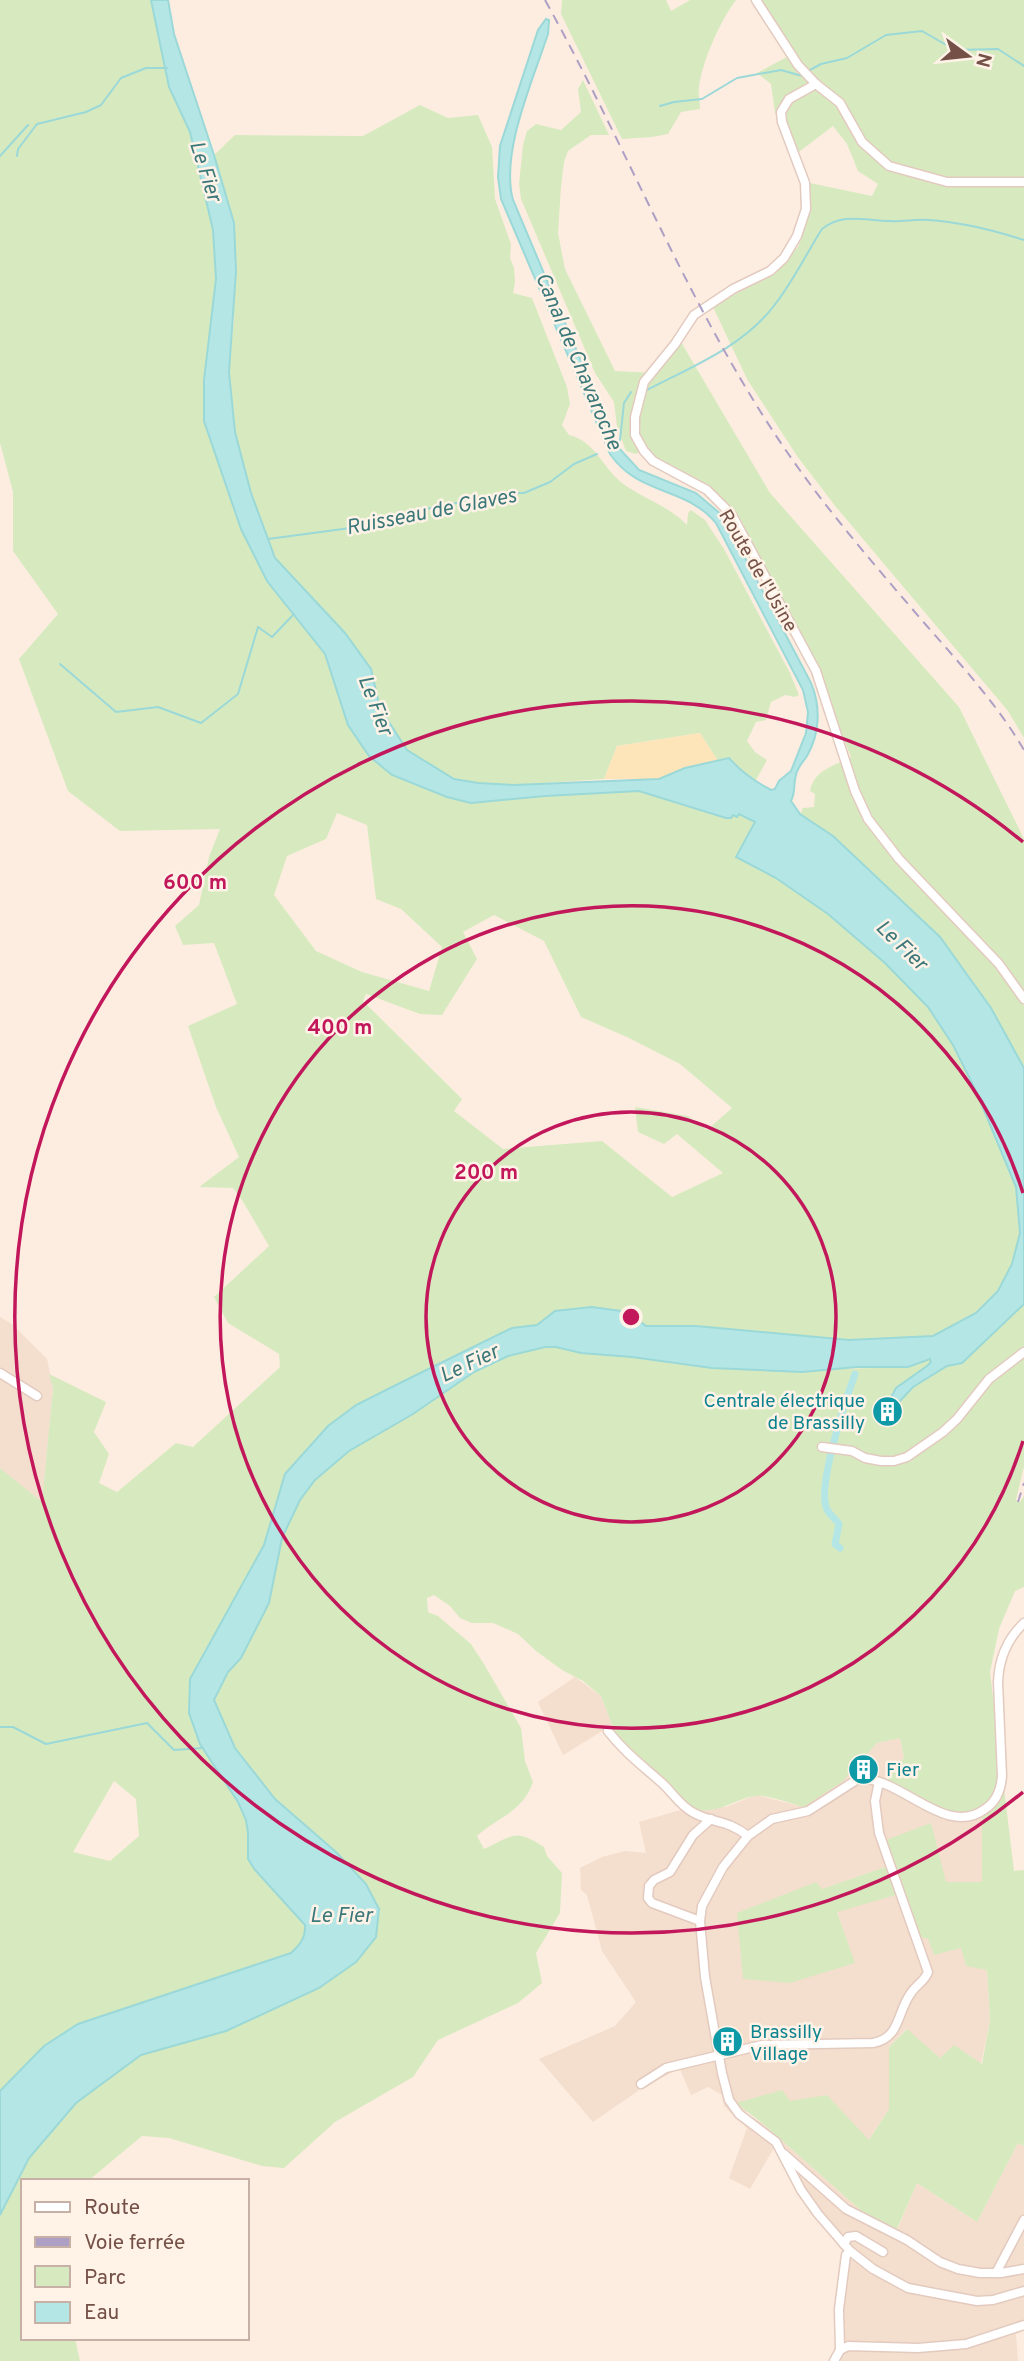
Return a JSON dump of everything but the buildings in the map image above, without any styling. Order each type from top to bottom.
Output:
[{"type":"street","points":[[756,0],[788,50],[816,84],[839,103],[866,147],[895,169],[947,182],[1024,182]]},
{"type":"street","name":"Route de l'Usine","points":[[816,84],[789,99],[781,112],[782,122],[806,183],[806,209],[797,236],[784,258],[770,271],[738,286],[694,315],[675,344],[643,382],[635,417],[635,435],[643,451],[653,461],[713,495],[736,521],[816,671],[855,791],[868,819],[899,859],[999,964],[1024,999]]},
{"type":"street","points":[[829,1447],[881,1461],[907,1457],[943,1432],[989,1379],[1024,1352]]},
{"type":"street","points":[[0,1373],[37,1396]]},
{"type":"street","points":[[1024,1623],[1007,1644],[999,1667],[1002,1776],[999,1791],[992,1804],[978,1814],[954,1816],[878,1782],[858,1779],[808,1811],[772,1819],[748,1836],[723,1867],[702,1906],[699,1921],[705,1977],[732,2106],[743,2118],[773,2139],[806,2198],[847,2247],[886,2277],[918,2291],[985,2301],[1024,2291]]},
{"type":"street","points":[[608,1731],[626,1753],[662,1783],[684,1807],[698,1815],[733,1824],[748,1836]]},
{"type":"street","points":[[641,2084],[659,2071],[719,2054],[775,2043],[881,2041],[896,2027],[909,1994],[928,1976],[904,1896],[879,1833],[875,1801],[878,1782]]},
{"type":"street","points":[[699,1921],[652,1903],[647,1893],[654,1880],[674,1867],[693,1835],[711,1819]]},
{"type":"street","points":[[783,2154],[846,2209],[907,2240],[946,2264],[966,2270],[996,2273],[1024,2269]]},
{"type":"street","points":[[996,2273],[1024,2220]]},
{"type":"street","points":[[834,2361],[840,2350],[839,2309],[848,2236],[856,2236],[883,2252]]},
{"type":"street","points":[[840,2350],[854,2346],[918,2348],[966,2344],[1024,2325]]},
{"type":"shaded area","points":[[0,1317],[12,1324],[47,1359],[53,1388],[42,1503],[0,1468]]},
{"type":"shaded area","points":[[575,1677],[601,1696],[612,1725],[563,1755],[538,1702]]},
{"type":"shaded area","points":[[900,1738],[904,1758],[887,1781],[982,1806],[982,1882],[946,1883],[886,1840],[894,1864],[822,1889],[854,1963],[837,1911],[903,1893],[928,1939],[961,1947],[987,1970],[990,2020],[981,2064],[940,2059],[906,2029],[889,2047],[889,2109],[868,2141],[827,2095],[744,2112],[762,2123],[874,2222],[897,2230],[917,2183],[977,2222],[1018,2143],[1024,2146],[1024,2330],[1016,2334],[1018,2361],[828,2361],[835,2350],[843,2252],[799,2194],[774,2148],[750,2189],[729,2178],[747,2128],[724,2106],[722,2095],[708,2087],[691,2095],[680,2069],[648,2084],[593,2122],[539,2059],[615,2026],[636,2002],[602,1951],[587,1895],[581,1890],[580,1868],[602,1857],[625,1851],[646,1853],[639,1822],[691,1807],[726,1807],[756,1795],[804,1807],[877,1743]]},
{"type":"green space","points":[[0,0],[151,0],[169,87],[190,132],[213,230],[216,279],[204,380],[241,529],[267,581],[325,654],[369,756],[392,775],[447,797],[471,803],[639,791],[684,805],[739,814],[755,822],[737,857],[776,878],[828,914],[885,963],[928,1006],[953,1045],[976,1091],[1016,1187],[1020,1233],[1012,1264],[998,1291],[976,1313],[933,1336],[849,1340],[696,1326],[646,1326],[628,1312],[555,1311],[537,1325],[512,1328],[356,1405],[328,1426],[285,1474],[264,1545],[190,1679],[189,1713],[216,1770],[238,1802],[246,1820],[247,1851],[255,1870],[305,1925],[302,1940],[291,1953],[78,2024],[0,2091],[0,1468],[42,1502],[53,1388],[49,1374],[106,1402],[94,1432],[109,1454],[99,1483],[117,1492],[176,1443],[193,1447],[280,1367],[279,1354],[228,1323],[214,1297],[269,1246],[233,1188],[199,1187],[239,1157],[216,1107],[188,1026],[237,1004],[214,943],[183,945],[175,926],[199,905],[209,857],[220,829],[120,831],[68,791],[19,659],[58,614],[13,551],[13,492],[0,443]],"holes":[[[337,813],[367,825],[376,899],[401,909],[442,947],[429,991],[362,972],[316,951],[274,895],[287,856],[326,839]],[[494,915],[544,941],[581,1017],[680,1064],[732,1108],[707,1130],[688,1116],[635,1107],[638,1132],[664,1144],[677,1134],[723,1173],[672,1197],[602,1141],[503,1149],[454,1111],[462,1099],[363,1001],[366,994],[420,1014],[442,1015],[477,959],[463,932]],[[114,1781],[136,1799],[139,1836],[110,1861],[73,1852]]]},
{"type":"green space","points":[[562,0],[666,0],[671,11],[690,0],[736,0],[718,29],[708,53],[699,90],[700,109],[681,112],[668,134],[622,139],[561,14]]},
{"type":"green space","points":[[752,0],[1024,0],[1024,738],[1008,711],[836,507],[797,456],[747,379],[713,307],[773,273],[798,247],[810,213],[810,183],[872,196],[878,184],[858,171],[847,144],[833,126],[795,155],[775,113],[771,84],[757,73],[787,57]]},
{"type":"green space","points":[[583,80],[609,135],[591,135],[568,151],[564,162],[558,233],[565,269],[615,371],[655,373],[681,342],[770,493],[959,707],[1024,839],[1024,1068],[991,1008],[968,974],[833,836],[800,814],[803,808],[814,807],[815,794],[810,791],[820,773],[851,757],[810,654],[735,515],[710,487],[656,459],[644,448],[636,454],[626,451],[617,427],[614,402],[595,373],[521,199],[519,184],[527,131],[536,124],[561,130],[581,112],[578,89]]},
{"type":"green space","points":[[420,105],[448,118],[478,115],[492,147],[495,199],[511,244],[510,258],[515,282],[513,293],[532,298],[567,387],[570,404],[562,425],[569,435],[586,443],[615,477],[630,489],[672,513],[687,525],[688,513],[691,510],[705,520],[724,549],[790,673],[799,695],[785,695],[771,702],[766,720],[756,722],[747,741],[755,752],[767,760],[755,782],[740,771],[730,758],[718,761],[700,733],[617,746],[604,779],[514,785],[454,779],[407,750],[380,708],[371,669],[345,633],[275,558],[251,493],[235,432],[229,372],[234,318],[234,223],[214,155],[235,135],[363,136]]},
{"type":"green space","points":[[1024,1304],[1024,1466],[1016,1500],[1020,1502],[1024,1496],[1024,1587],[1015,1591],[999,1629],[990,1672],[1014,1871],[1024,1870],[1024,2146],[1018,2143],[977,2222],[917,2183],[896,2231],[874,2222],[736,2103],[782,2090],[790,2101],[827,2095],[869,2140],[889,2109],[889,2047],[907,2029],[940,2058],[954,2045],[982,2064],[990,2020],[987,1970],[966,1966],[961,1948],[934,1955],[928,1939],[921,1937],[903,1893],[837,1912],[855,1963],[790,1983],[743,1979],[737,1913],[816,1882],[822,1889],[894,1864],[886,1840],[931,1823],[946,1882],[982,1882],[982,1806],[969,1812],[947,1811],[886,1781],[904,1758],[900,1738],[877,1743],[843,1781],[804,1807],[755,1796],[715,1809],[699,1810],[691,1807],[662,1776],[634,1756],[615,1733],[601,1696],[583,1681],[562,1670],[518,1634],[493,1623],[472,1623],[460,1618],[450,1606],[434,1595],[427,1598],[428,1612],[438,1616],[471,1644],[521,1728],[525,1761],[533,1782],[523,1801],[477,1836],[484,1849],[509,1837],[527,1837],[544,1847],[547,1856],[562,1873],[560,1913],[536,1953],[542,1983],[518,2003],[438,2040],[413,2077],[335,2122],[284,2168],[262,2166],[169,2138],[142,2136],[90,2179],[21,2179],[21,2340],[75,2340],[80,2361],[0,2361],[0,2215],[29,2158],[76,2103],[141,2055],[226,2031],[319,1988],[336,1852],[275,1799],[235,1748],[213,1700],[228,1672],[241,1658],[269,1603],[282,1538],[300,1500],[315,1480],[349,1451],[413,1414],[474,1372],[508,1356],[545,1347],[712,1368],[765,1371],[908,1367],[930,1359],[931,1362],[927,1366],[891,1393],[900,1401],[913,1387],[947,1366],[962,1363]]},
{"type":"sand","points":[[700,733],[718,761],[685,768],[659,779],[604,779],[617,746]]},
{"type":"water","name":"Le Fier","points":[[151,0],[168,0],[174,34],[234,223],[236,271],[229,372],[235,432],[251,493],[275,558],[345,633],[371,669],[380,708],[407,750],[454,779],[514,785],[659,779],[685,768],[729,758],[753,780],[771,790],[775,789],[779,781],[791,771],[806,733],[808,712],[803,690],[716,523],[704,511],[690,503],[634,477],[610,454],[501,199],[498,177],[500,146],[538,30],[546,19],[549,20],[548,34],[514,139],[510,181],[513,200],[617,446],[639,470],[696,493],[723,516],[811,683],[818,711],[817,729],[807,756],[797,772],[791,801],[800,814],[833,836],[940,937],[991,1008],[1024,1068],[1024,1304],[962,1363],[947,1366],[913,1387],[900,1401],[900,1405],[889,1401],[896,1388],[927,1366],[931,1362],[930,1359],[908,1367],[857,1367],[802,1372],[712,1368],[581,1353],[556,1347],[508,1356],[474,1372],[413,1414],[349,1451],[315,1480],[300,1500],[282,1538],[269,1603],[241,1658],[228,1672],[214,1700],[235,1748],[275,1799],[336,1852],[366,1884],[379,1909],[376,1937],[356,1962],[319,1988],[226,2031],[141,2055],[76,2103],[29,2158],[0,2215],[0,2091],[44,2046],[78,2024],[291,1953],[303,1937],[305,1925],[248,1859],[246,1820],[238,1802],[200,1744],[189,1713],[190,1679],[264,1545],[285,1474],[328,1426],[356,1405],[512,1328],[537,1325],[555,1311],[592,1307],[628,1312],[646,1326],[696,1326],[849,1340],[933,1336],[976,1313],[998,1291],[1012,1264],[1020,1233],[1016,1187],[976,1091],[953,1045],[928,1007],[885,963],[828,914],[776,878],[736,857],[755,822],[739,814],[737,817],[733,815],[726,818],[639,791],[471,803],[447,797],[392,775],[369,756],[348,725],[325,654],[267,581],[241,529],[204,421],[204,380],[216,279],[213,230],[190,132],[169,87]]},
{"type":"waterway","points":[[810,70],[821,64],[847,58],[886,35],[922,31],[955,50],[998,49],[1024,66]]},
{"type":"waterway","points":[[17,156],[18,149],[37,124],[86,112],[101,105],[121,78],[146,68],[167,68]]},
{"type":"waterway","points":[[660,106],[702,99],[737,78],[781,70],[802,76]]},
{"type":"waterway","points":[[0,156],[28,125]]},
{"type":"waterway","name":"Ruisseau de Glaves","points":[[647,390],[715,355],[746,334],[773,307],[822,229],[830,224],[846,219],[940,221],[977,227],[1024,240]]},
{"type":"waterway","name":"Ruisseau de Glaves","points":[[616,443],[620,440],[624,403],[631,392]]},
{"type":"waterway","name":"Ruisseau de Glaves","points":[[268,539],[358,527],[415,511],[462,502],[475,503],[501,493],[524,493],[550,482],[574,464],[597,454]]},
{"type":"waterway","points":[[60,664],[116,712],[158,707],[201,723],[238,694],[258,627],[272,637],[294,614]]},
{"type":"waterway","points":[[840,1548],[835,1544],[839,1524],[826,1507],[826,1480],[834,1441],[855,1374]]},
{"type":"waterway","points":[[0,1727],[13,1727],[46,1744],[147,1723],[174,1750],[203,1748]]},
{"type":"railway","points":[[545,0],[690,286],[752,398],[820,497],[978,685],[1024,750]]},
{"type":"railway","points":[[1018,1502],[1024,1483]]},
{"type":"place","name":"Centrale électrique de Brassilly","points":[[888,1411]]},
{"type":"place","name":"Fier","points":[[863,1769]]},
{"type":"place","name":"Brassilly Village","points":[[727,2042]]},
{"type":"water label","name":"Canal de Chavaroche","points":[[579,361]]}]
